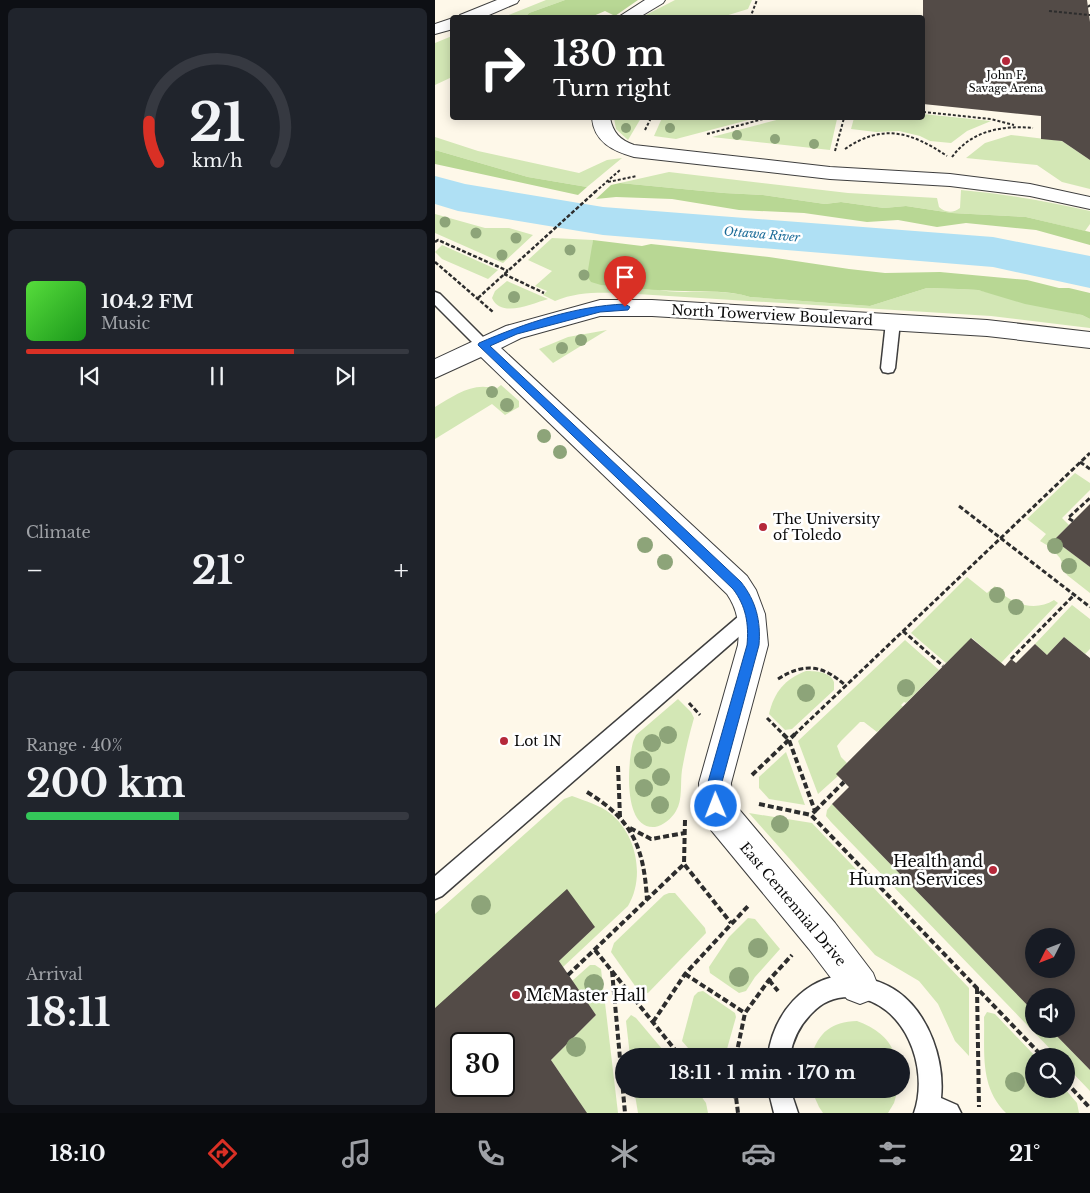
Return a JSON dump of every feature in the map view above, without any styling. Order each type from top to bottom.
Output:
[{"type":"street","points":[[474,15],[511,0]]},
{"type":"street","points":[[630,15],[657,0]]},
{"type":"street","points":[[435,29],[450,23]]},
{"type":"street","points":[[601,120],[603,130],[609,138],[620,147],[634,151],[829,173],[959,182],[1030,190],[1090,203]]},
{"type":"street","name":"North Towerview Boulevard","points":[[435,369],[514,332],[600,308],[652,308],[893,322],[1033,332],[1090,340]]},
{"type":"street","name":"East Centennial Drive","points":[[483,345],[737,585],[747,598],[752,615],[754,633],[751,656],[715,782],[716,806],[737,837],[822,936],[860,986]]},
{"type":"lane","points":[[435,298],[483,345]]},
{"type":"lane","points":[[888,368],[893,322]]},
{"type":"lane","points":[[435,889],[752,615]]},
{"type":"lane","points":[[780,1048],[780,1042],[793,1016],[812,996],[835,986],[860,986],[881,993],[900,1007],[915,1028],[926,1052],[934,1110]]},
{"type":"lane","points":[[781,1098],[785,1113]]},
{"type":"path","points":[[751,15],[757,0]]},
{"type":"path","points":[[1049,11],[1090,14]]},
{"type":"path","points":[[925,112],[991,119],[1033,128]]},
{"type":"path","points":[[843,120],[834,153],[841,154],[853,144],[868,137],[895,133],[922,140],[951,159],[959,148],[984,132],[1001,127],[1017,126]]},
{"type":"path","points":[[478,298],[608,182]]},
{"type":"path","points":[[435,242],[438,240],[508,271]]},
{"type":"path","points":[[435,262],[496,314]]},
{"type":"path","points":[[504,274],[544,293]]},
{"type":"path","points":[[749,777],[1090,453]]},
{"type":"path","points":[[1080,462],[1090,469]]},
{"type":"path","points":[[1073,521],[1068,518],[1090,498]]},
{"type":"path","points":[[959,506],[1090,607]]},
{"type":"path","points":[[1011,659],[1074,595]]},
{"type":"path","points":[[903,632],[943,666]]},
{"type":"path","points":[[772,684],[785,674],[798,668],[815,667],[835,674],[846,686]]},
{"type":"path","points":[[761,712],[789,740],[815,811]]},
{"type":"path","points":[[617,731],[620,817]]},
{"type":"path","points":[[559,781],[598,798],[630,828],[638,840],[643,857],[647,900]]},
{"type":"path","points":[[811,815],[844,782]]},
{"type":"path","points":[[753,803],[811,815],[1034,1048]]},
{"type":"path","points":[[630,828],[651,839],[685,833]]},
{"type":"path","points":[[568,975],[684,864],[731,923]]},
{"type":"path","points":[[653,1022],[685,974],[731,923],[750,905],[756,912]]},
{"type":"path","points":[[738,1048],[745,1013],[769,980],[793,955],[787,948]]},
{"type":"path","points":[[595,950],[674,1048]]},
{"type":"path","points":[[612,971],[625,1113]]},
{"type":"path","points":[[685,974],[745,1013]]},
{"type":"path","points":[[977,988],[979,1113]]},
{"type":"path","points":[[1075,1092],[1090,1108]]},
{"type":"path","points":[[735,1098],[738,1113]]},
{"type":"green space","points":[[546,0],[565,0],[527,15],[508,15]]},
{"type":"green space","points":[[565,0],[638,0],[616,15],[605,11],[596,15],[527,15]]},
{"type":"green space","points":[[675,0],[752,0],[748,9],[728,15],[646,15]]},
{"type":"green space","points":[[450,37],[450,78],[435,85],[435,43]]},
{"type":"green space","points":[[925,114],[991,121],[967,131],[951,143],[930,141],[920,136],[899,131],[876,132],[851,129],[853,120],[925,120]]},
{"type":"green space","points":[[614,120],[640,120],[628,140],[616,129]]},
{"type":"green space","points":[[661,120],[748,120],[676,139],[654,136]]},
{"type":"green space","points":[[776,120],[837,120],[830,150],[712,137]]},
{"type":"green space","points":[[1011,135],[1062,141],[1090,160],[1090,189],[1062,182],[1037,165],[966,158],[985,143]]},
{"type":"green space","points":[[435,137],[478,151],[579,173],[607,160],[622,158],[587,187],[528,177],[435,150]]},
{"type":"green space","points":[[435,150],[528,177],[587,187],[578,195],[435,164]]},
{"type":"green space","points":[[669,172],[848,193],[937,198],[939,207],[949,212],[960,208],[961,190],[994,194],[1090,211],[1090,224],[1085,231],[1026,217],[952,213],[906,206],[884,208],[841,202],[825,204],[763,195],[620,183]]},
{"type":"green space","points":[[620,183],[763,195],[825,204],[841,202],[884,208],[906,206],[952,213],[1026,217],[1090,232],[1090,245],[1036,230],[966,223],[937,227],[898,220],[867,222],[804,213],[739,210],[672,199],[616,197],[596,199],[611,185]]},
{"type":"green space","points":[[435,214],[485,228],[509,228],[533,235],[503,263],[435,233]]},
{"type":"green space","points":[[552,238],[593,240],[592,252],[645,286],[663,291],[725,292],[750,297],[870,306],[927,288],[978,290],[1082,315],[1090,319],[1090,328],[991,316],[637,294],[585,294],[555,301],[543,295],[547,291],[535,286],[552,271],[528,260]]},
{"type":"green space","points":[[593,240],[642,246],[651,244],[769,257],[885,273],[940,272],[1027,280],[1090,293],[1090,319],[1082,315],[1025,304],[978,290],[927,288],[870,306],[750,297],[725,292],[601,285],[591,282],[587,276]]},
{"type":"green space","points":[[442,245],[498,270],[488,279],[442,259],[435,252]]},
{"type":"green space","points":[[507,281],[548,299],[518,308],[502,308],[492,298],[495,291]]},
{"type":"green space","points":[[607,330],[553,363],[539,349],[568,337]]},
{"type":"green space","points":[[501,385],[519,401],[519,407],[505,415],[492,404],[435,439],[435,407],[457,394],[472,388],[488,387],[496,389]]},
{"type":"green space","points":[[1075,473],[1090,483],[1090,490],[1062,518],[1069,525],[1054,540],[1090,567],[1090,593],[1067,575],[1060,558],[1050,547],[1040,541],[1046,534],[1027,519]]},
{"type":"green space","points":[[967,577],[987,593],[995,586],[1007,597],[1022,604],[1038,606],[1054,600],[1058,603],[1001,663],[972,638],[946,663],[911,633]]},
{"type":"green space","points":[[1072,605],[1090,619],[1090,649],[1085,654],[1064,637],[1047,655],[1035,644]]},
{"type":"green space","points":[[905,640],[939,670],[906,703],[904,702],[901,705],[915,717],[882,734],[879,730],[877,732],[864,722],[860,722],[837,746],[841,757],[847,763],[838,776],[818,794],[798,741]]},
{"type":"green space","points":[[806,671],[818,672],[829,676],[834,682],[834,690],[792,729],[785,730],[769,714],[771,706],[777,693],[786,682]]},
{"type":"green space","points":[[678,699],[691,712],[694,718],[682,770],[680,802],[674,814],[664,823],[655,827],[644,825],[637,818],[632,806],[630,793],[629,778],[633,742],[636,735]]},
{"type":"green space","points":[[786,752],[805,805],[769,799],[759,788],[759,777]]},
{"type":"green space","points":[[572,796],[607,811],[620,823],[627,833],[636,857],[637,870],[633,895],[628,906],[563,967],[559,961],[595,927],[435,1008],[435,914],[564,799]]},
{"type":"green space","points":[[832,804],[1025,1003],[1025,1023],[831,822],[826,816],[827,810]]},
{"type":"green space","points":[[749,813],[812,823],[969,988],[969,1056],[955,1041],[938,1004],[919,981],[875,955]]},
{"type":"green space","points":[[675,893],[705,928],[706,933],[648,993],[638,990],[611,952],[614,943],[664,895]]},
{"type":"green space","points":[[748,918],[755,919],[780,949],[755,977],[746,991],[739,993],[710,973],[709,967],[729,937]]},
{"type":"green space","points":[[590,965],[595,965],[601,969],[618,1113],[571,1113],[580,1103],[551,1060],[596,1015],[572,981]]},
{"type":"green space","points":[[703,991],[735,1013],[736,1017],[727,1048],[688,1048],[682,1041],[694,996],[698,992]]},
{"type":"green space","points":[[987,1012],[995,1014],[1027,1048],[1025,1048],[1025,1098],[1073,1098],[1077,1103],[1079,1113],[1006,1113],[997,1103],[987,1080],[984,1056],[984,1017]]},
{"type":"green space","points":[[631,1015],[636,1018],[661,1048],[629,1048],[626,1021]]},
{"type":"green space","points":[[857,1021],[869,1026],[881,1034],[892,1048],[814,1048],[827,1030],[833,1026]]},
{"type":"green space","points":[[1040,1038],[1059,1038],[1069,1048],[1049,1048]]},
{"type":"green space","points":[[1075,1055],[1090,1070],[1090,1091],[1075,1075]]},
{"type":"green space","points":[[636,1098],[702,1098],[706,1103],[708,1113],[638,1113]]},
{"type":"green space","points":[[815,1098],[895,1098],[888,1113],[823,1113]]},
{"type":"building","name":"John F. Savage Arena","points":[[923,0],[1087,0],[1090,22],[1090,160],[1062,141],[1041,139],[1041,116],[925,104],[925,15],[923,15]]},
{"type":"building","points":[[1090,504],[1090,567],[1054,540]]},
{"type":"building","name":"Health and Human Services","points":[[1064,637],[1090,658],[1090,1070],[1075,1055],[1075,1048],[1069,1048],[1059,1038],[1075,1038],[1075,988],[1025,988],[1025,1003],[832,804],[849,787],[836,774],[971,638],[1005,666],[1011,659],[1016,663],[1035,644],[1047,655]]},
{"type":"building","name":"McMaster Hall","points":[[567,889],[595,927],[559,961],[596,1015],[551,1060],[587,1113],[435,1113],[435,1008]]},
{"type":"waterway","name":"Ottawa River","points":[[435,189],[458,197],[603,221],[993,252],[1090,272]]},
{"type":"place","name":"John F. Savage Arena","points":[[1006,61]]},
{"type":"place","name":"The University of Toledo","points":[[763,527]]},
{"type":"place","name":"Lot 1N","points":[[504,741]]},
{"type":"place","name":"Health and Human Services","points":[[993,870]]},
{"type":"place","name":"McMaster Hall","points":[[516,995]]},
{"type":"route","points":[[625,307],[600,308],[514,332],[483,345],[636,492],[737,585],[747,598],[752,615],[753,645],[715,782],[716,806]]}]
